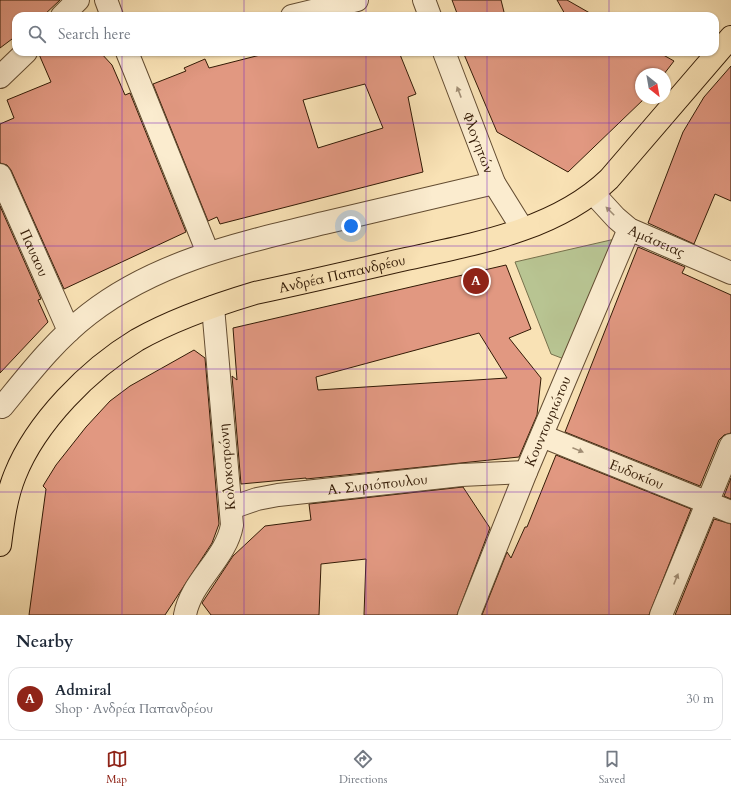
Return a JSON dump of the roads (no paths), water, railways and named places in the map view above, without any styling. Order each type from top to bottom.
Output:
[{"type":"main road","name":"Ανδρέα Παπανδρέου","points":[[719,51],[731,37]]},
{"type":"main road","name":"Ανδρέα Παπανδρέου","points":[[0,545],[2,520],[15,475],[27,448],[42,426],[66,399],[95,372],[138,340],[214,307],[255,293],[463,247],[522,228],[562,212],[593,193],[633,152],[715,56]]},
{"type":"street","points":[[66,12],[78,0]]},
{"type":"street","points":[[106,0],[110,12]]},
{"type":"street","points":[[308,12],[357,0]]},
{"type":"street","points":[[424,0],[428,12]]},
{"type":"street","points":[[0,77],[22,56]]},
{"type":"street","points":[[134,56],[208,253]]},
{"type":"street","name":"Φλογητών","points":[[446,56],[494,183],[522,228]]},
{"type":"street","name":"Παυαου","points":[[0,175],[69,331]]},
{"type":"street","points":[[1,406],[50,349],[89,314],[127,289],[181,263],[235,245],[494,183]]},
{"type":"street","name":"Αμάσειας","points":[[593,193],[616,218],[630,229],[731,273]]},
{"type":"street","name":"Κουντουριώτου","points":[[469,615],[526,472],[630,229]]},
{"type":"street","name":"Κολοκοτρώνη","points":[[185,615],[190,598],[228,539],[232,526],[214,307]]},
{"type":"street","name":"Ευδοκίου","points":[[542,436],[731,512]]},
{"type":"street","points":[[661,615],[731,446]]},
{"type":"street","name":"Α. Συριόπουλου","points":[[231,508],[257,499],[278,494],[462,475],[526,472]]},
{"type":"place","name":"Admiral","points":[[476,281]]}]
